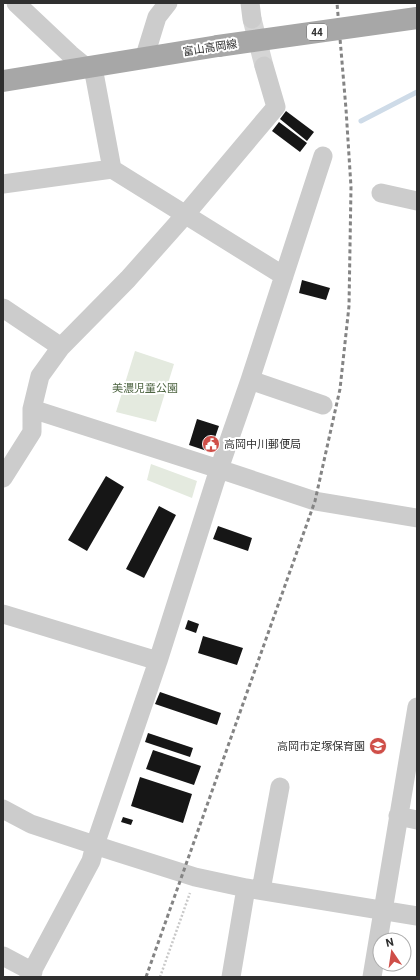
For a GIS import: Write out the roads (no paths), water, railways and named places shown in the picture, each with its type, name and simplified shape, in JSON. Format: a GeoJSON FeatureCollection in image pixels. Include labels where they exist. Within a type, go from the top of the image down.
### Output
{"type":"FeatureCollection","features":[{"type":"Feature","properties":{"kind":"main road","name":"富山高岡線"},"geometry":{"type":"LineString","coordinates":[[3,81],[218,46],[417,18]]}},
{"type":"Feature","properties":{"kind":"street"},"geometry":{"type":"LineString","coordinates":[[16,3],[70,54],[89,67],[112,169]]}},
{"type":"Feature","properties":{"kind":"street"},"geometry":{"type":"LineString","coordinates":[[144,59],[156,17],[168,3]]}},
{"type":"Feature","properties":{"kind":"street"},"geometry":{"type":"LineString","coordinates":[[3,478],[32,432],[32,409],[40,376],[61,347],[128,280],[276,107],[264,66]]}},
{"type":"Feature","properties":{"kind":"street"},"geometry":{"type":"LineString","coordinates":[[3,956],[31,974],[91,861],[95,845],[158,661],[219,469],[250,380],[323,156]]}},
{"type":"Feature","properties":{"kind":"street"},"geometry":{"type":"LineString","coordinates":[[3,184],[112,169],[284,276]]}},
{"type":"Feature","properties":{"kind":"street"},"geometry":{"type":"LineString","coordinates":[[380,193],[417,201]]}},
{"type":"Feature","properties":{"kind":"street"},"geometry":{"type":"LineString","coordinates":[[3,308],[61,347]]}},
{"type":"Feature","properties":{"kind":"street"},"geometry":{"type":"LineString","coordinates":[[250,380],[324,405]]}},
{"type":"Feature","properties":{"kind":"street"},"geometry":{"type":"LineString","coordinates":[[32,409],[315,501],[417,518]]}},
{"type":"Feature","properties":{"kind":"street"},"geometry":{"type":"LineString","coordinates":[[3,614],[158,661]]}},
{"type":"Feature","properties":{"kind":"street"},"geometry":{"type":"LineString","coordinates":[[372,977],[417,707]]}},
{"type":"Feature","properties":{"kind":"street"},"geometry":{"type":"LineString","coordinates":[[231,977],[280,786]]}},
{"type":"Feature","properties":{"kind":"street"},"geometry":{"type":"LineString","coordinates":[[3,810],[31,824],[195,877],[253,889],[417,916]]}},
{"type":"Feature","properties":{"kind":"street"},"geometry":{"type":"LineString","coordinates":[[398,816],[417,820]]}},
{"type":"Feature","properties":{"kind":"waterway"},"geometry":{"type":"LineString","coordinates":[[361,121],[417,92]]}},
{"type":"Feature","properties":{"kind":"tunnel"},"geometry":{"type":"LineString","coordinates":[[252,19],[264,66]]}},
{"type":"Feature","properties":{"kind":"railway"},"geometry":{"type":"LineString","coordinates":[[146,977],[315,501],[340,389],[349,306],[351,187],[337,3]]}},
{"type":"Feature","properties":{"kind":"place","name":"高岡中川郵便局"},"geometry":{"type":"Point","coordinates":[211,444]}},
{"type":"Feature","properties":{"kind":"place","name":"高岡市定塚保育園"},"geometry":{"type":"Point","coordinates":[378,746]}},
{"type":"Feature","properties":{"kind":"park label","name":"美濃児童公園"},"geometry":{"type":"Point","coordinates":[145,388]}}]}
